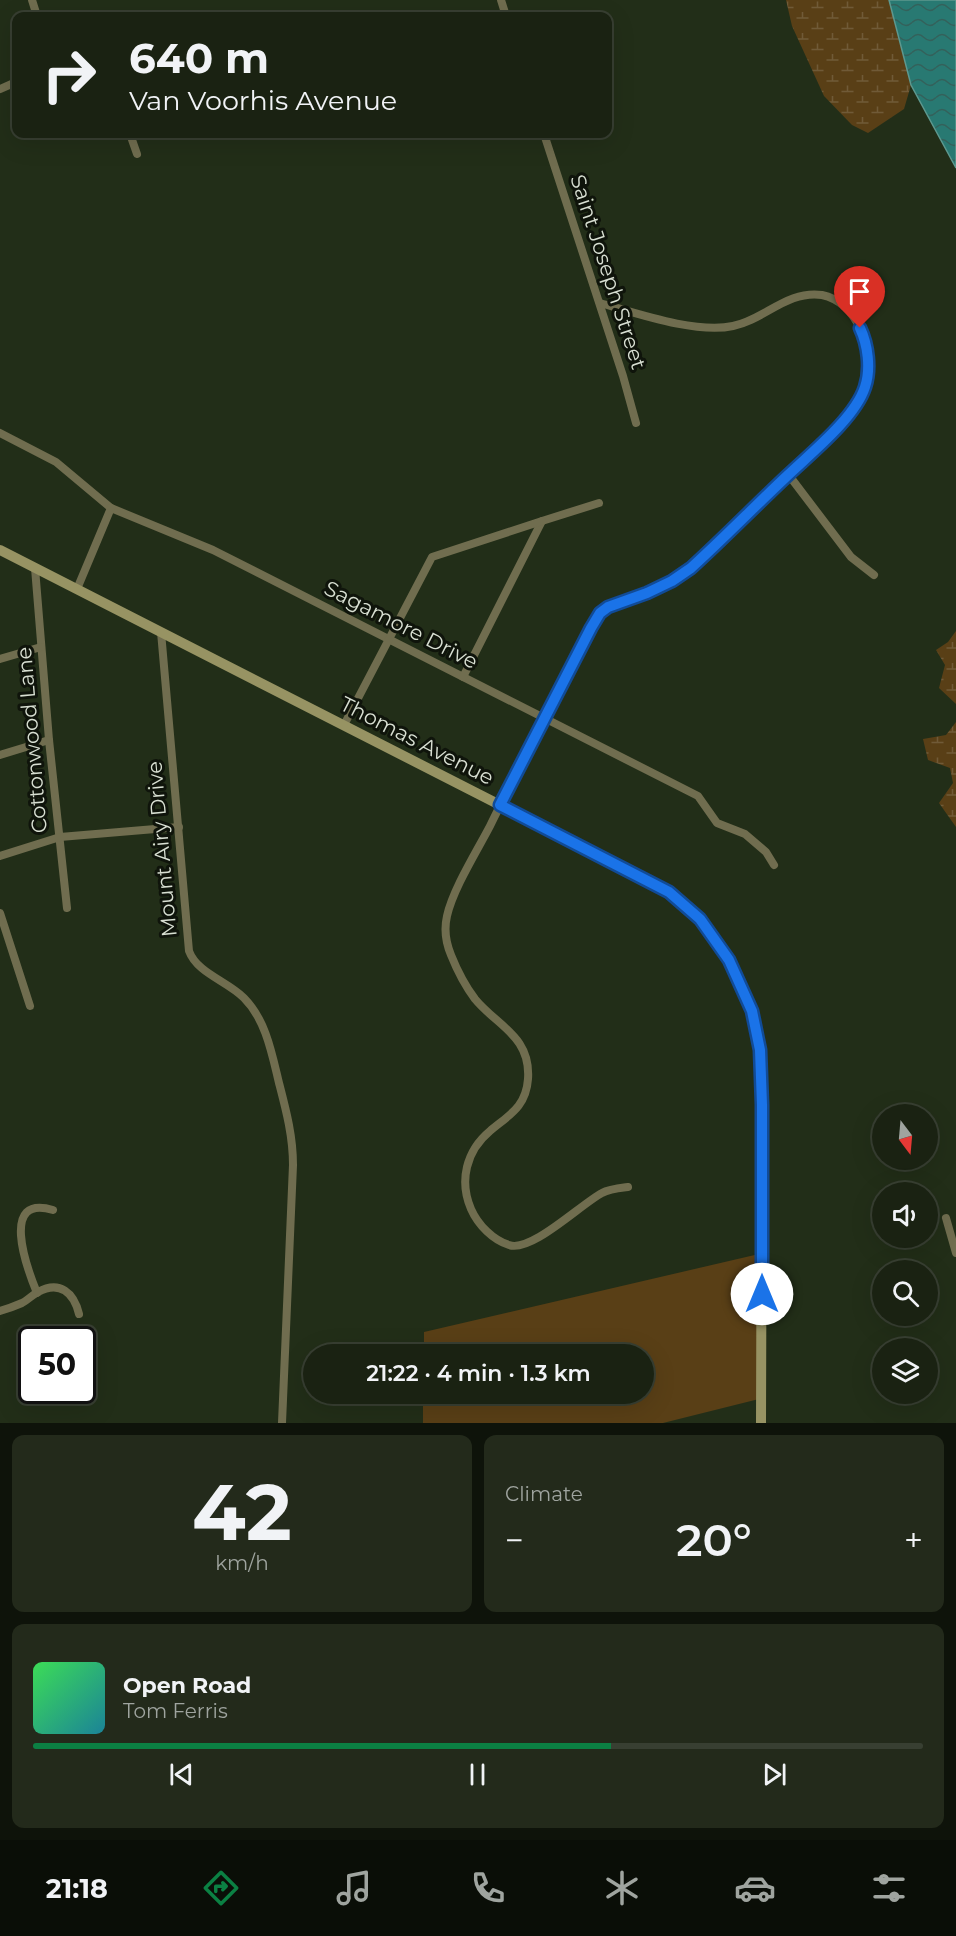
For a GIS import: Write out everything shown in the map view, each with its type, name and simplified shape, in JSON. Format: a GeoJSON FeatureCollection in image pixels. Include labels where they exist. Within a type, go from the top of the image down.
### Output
{"type":"FeatureCollection","features":[{"type":"Feature","properties":{"kind":"main road","name":"Thomas Avenue"},"geometry":{"type":"LineString","coordinates":[[0,550],[669,892],[700,919],[729,960],[752,1011],[762,1072],[761,1423]]}},
{"type":"Feature","properties":{"kind":"street"},"geometry":{"type":"LineString","coordinates":[[131,138],[137,154]]}},
{"type":"Feature","properties":{"kind":"street","name":"Saint Joseph Street"},"geometry":{"type":"LineString","coordinates":[[545,138],[600,303],[636,423]]}},
{"type":"Feature","properties":{"kind":"street"},"geometry":{"type":"LineString","coordinates":[[600,303],[681,324],[730,327],[743,324],[794,298],[821,295],[843,304],[851,313],[863,334],[868,360],[866,386],[855,407],[845,419],[691,568],[672,581],[608,607],[600,613],[451,902],[446,919],[446,936],[451,956],[473,996],[514,1036],[525,1055],[528,1067],[528,1080],[521,1103],[515,1112],[482,1139],[470,1158],[465,1188],[470,1206],[479,1223],[494,1237],[508,1245],[521,1246],[537,1239],[603,1191],[628,1187]]}},
{"type":"Feature","properties":{"kind":"street","name":"Sagamore Drive"},"geometry":{"type":"LineString","coordinates":[[0,433],[56,462],[111,508],[213,550],[698,796],[717,823],[745,834],[766,852],[774,865]]}},
{"type":"Feature","properties":{"kind":"street"},"geometry":{"type":"LineString","coordinates":[[788,474],[851,557],[874,575]]}},
{"type":"Feature","properties":{"kind":"street"},"geometry":{"type":"LineString","coordinates":[[344,725],[432,557],[599,503]]}},
{"type":"Feature","properties":{"kind":"street"},"geometry":{"type":"LineString","coordinates":[[77,589],[111,508]]}},
{"type":"Feature","properties":{"kind":"street"},"geometry":{"type":"LineString","coordinates":[[463,677],[542,521]]}},
{"type":"Feature","properties":{"kind":"street","name":"Cottonwood Lane"},"geometry":{"type":"LineString","coordinates":[[35,568],[49,740],[68,908]]}},
{"type":"Feature","properties":{"kind":"street","name":"Mount Airy Drive"},"geometry":{"type":"LineString","coordinates":[[161,632],[188,944],[191,956],[199,966],[235,990],[255,1011],[270,1046],[290,1125],[293,1165],[282,1423]]}},
{"type":"Feature","properties":{"kind":"street"},"geometry":{"type":"LineString","coordinates":[[0,659],[41,647]]}},
{"type":"Feature","properties":{"kind":"street"},"geometry":{"type":"LineString","coordinates":[[0,755],[49,740]]}},
{"type":"Feature","properties":{"kind":"street"},"geometry":{"type":"LineString","coordinates":[[0,856],[60,837],[179,827]]}},
{"type":"Feature","properties":{"kind":"street"},"geometry":{"type":"LineString","coordinates":[[0,914],[30,1006]]}},
{"type":"Feature","properties":{"kind":"street"},"geometry":{"type":"LineString","coordinates":[[38,1293],[24,1263],[17,1221],[30,1209],[53,1210]]}},
{"type":"Feature","properties":{"kind":"street"},"geometry":{"type":"LineString","coordinates":[[946,1218],[956,1252]]}},
{"type":"Feature","properties":{"kind":"street"},"geometry":{"type":"LineString","coordinates":[[0,1311],[53,1288],[64,1290],[73,1296],[79,1314]]}},
{"type":"Feature","properties":{"kind":"green space"},"geometry":{"type":"Polygon","coordinates":[[[786,0],[889,0],[911,85],[904,109],[868,133],[852,125],[824,96],[792,26],[786,0]]]}},
{"type":"Feature","properties":{"kind":"green space"},"geometry":{"type":"Polygon","coordinates":[[[956,631],[956,704],[939,688],[945,665],[936,650],[948,642],[956,631]]]}},
{"type":"Feature","properties":{"kind":"green space"},"geometry":{"type":"Polygon","coordinates":[[[956,722],[956,827],[939,803],[953,783],[950,768],[928,760],[923,739],[946,735],[956,722]]]}},
{"type":"Feature","properties":{"kind":"green space"},"geometry":{"type":"Polygon","coordinates":[[[759,1254],[759,1399],[663,1423],[423,1423],[423,1404],[654,1404],[654,1344],[424,1344],[424,1332],[759,1254]]]}},
{"type":"Feature","properties":{"kind":"water"},"geometry":{"type":"Polygon","coordinates":[[[889,0],[956,0],[956,168],[911,85],[889,0]]]}},
{"type":"Feature","properties":{"kind":"route"},"geometry":{"type":"LineString","coordinates":[[762,1294],[762,1072],[760,1050],[752,1011],[729,960],[700,919],[669,892],[500,805],[600,613],[616,603],[647,593],[672,581],[691,568],[821,443],[855,407],[866,386],[868,360],[860,328]]}}]}
